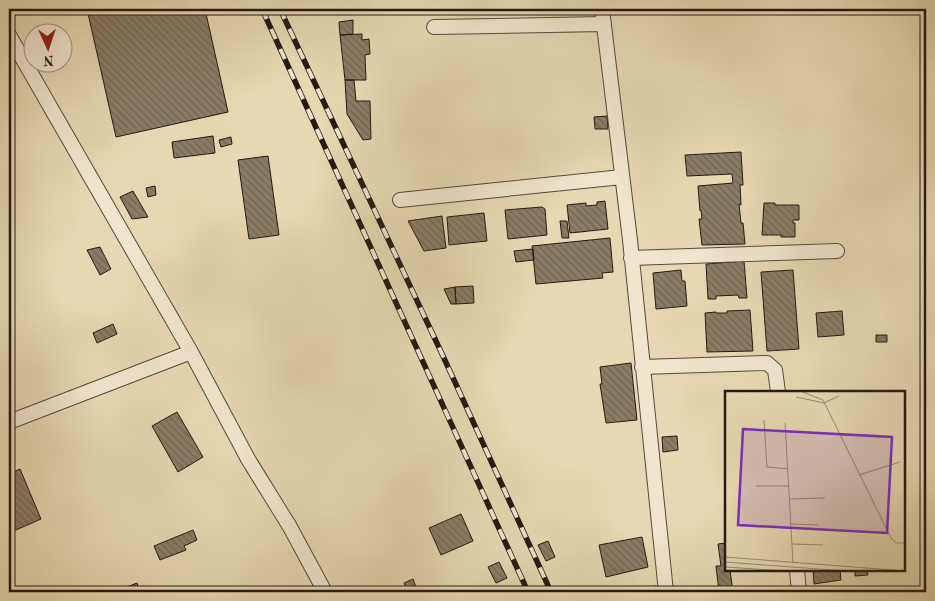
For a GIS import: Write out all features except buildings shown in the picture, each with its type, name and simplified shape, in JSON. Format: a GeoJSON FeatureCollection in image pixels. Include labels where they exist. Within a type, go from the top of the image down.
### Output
{"type":"FeatureCollection","features":[{"type":"Feature","properties":{"kind":"street"},"geometry":{"type":"LineString","coordinates":[[602,9],[622,176],[666,592]]}},
{"type":"Feature","properties":{"kind":"street"},"geometry":{"type":"LineString","coordinates":[[434,28],[604,24]]}},
{"type":"Feature","properties":{"kind":"street"},"geometry":{"type":"LineString","coordinates":[[9,35],[191,352],[248,459],[290,527],[325,592]]}},
{"type":"Feature","properties":{"kind":"street"},"geometry":{"type":"LineString","coordinates":[[400,200],[622,176]]}},
{"type":"Feature","properties":{"kind":"street"},"geometry":{"type":"LineString","coordinates":[[631,258],[836,250]]}},
{"type":"Feature","properties":{"kind":"street"},"geometry":{"type":"LineString","coordinates":[[9,422],[191,352]]}},
{"type":"Feature","properties":{"kind":"street"},"geometry":{"type":"LineString","coordinates":[[642,367],[767,363],[775,370],[778,391]]}},
{"type":"Feature","properties":{"kind":"street"},"geometry":{"type":"LineString","coordinates":[[797,571],[799,592]]}},
{"type":"Feature","properties":{"kind":"railway"},"geometry":{"type":"LineString","coordinates":[[262,9],[528,592]]}},
{"type":"Feature","properties":{"kind":"railway"},"geometry":{"type":"LineString","coordinates":[[280,9],[443,356],[551,592]]}}]}
